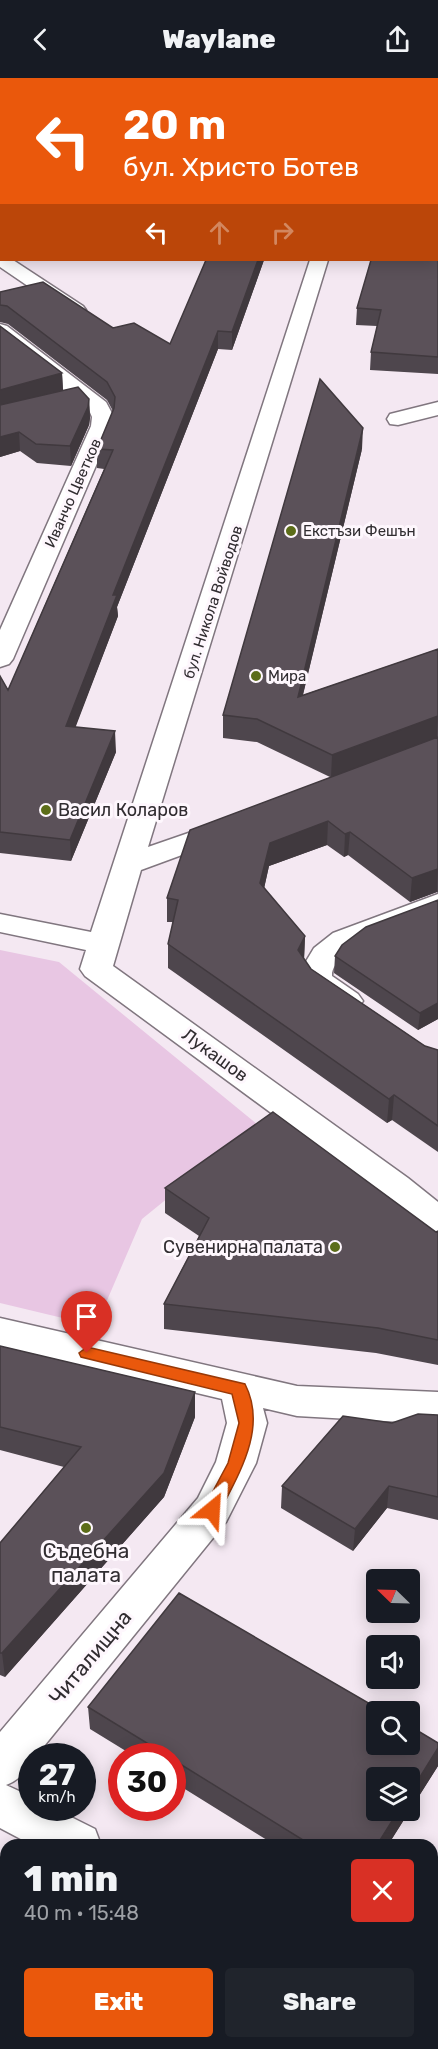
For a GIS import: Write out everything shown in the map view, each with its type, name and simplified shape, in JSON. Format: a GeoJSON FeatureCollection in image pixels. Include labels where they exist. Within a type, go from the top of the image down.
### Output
{"type":"FeatureCollection","features":[{"type":"Feature","properties":{"kind":"street"},"geometry":{"type":"LineString","coordinates":[[3,261],[89,320]]}},
{"type":"Feature","properties":{"kind":"street","name":"бул. Никола Войводов"},"geometry":{"type":"LineString","coordinates":[[103,944],[319,261]]}},
{"type":"Feature","properties":{"kind":"street","name":"Иванчо Цветков"},"geometry":{"type":"LineString","coordinates":[[0,330],[73,399],[98,407],[103,417],[102,426],[0,659]]}},
{"type":"Feature","properties":{"kind":"street"},"geometry":{"type":"LineString","coordinates":[[398,419],[438,408]]}},
{"type":"Feature","properties":{"kind":"street"},"geometry":{"type":"LineString","coordinates":[[129,864],[252,819]]}},
{"type":"Feature","properties":{"kind":"street"},"geometry":{"type":"LineString","coordinates":[[370,1016],[318,981],[315,974],[325,955],[344,940],[438,903]]}},
{"type":"Feature","properties":{"kind":"street"},"geometry":{"type":"LineString","coordinates":[[0,923],[103,944]]}},
{"type":"Feature","properties":{"kind":"street","name":"Лукашов"},"geometry":{"type":"LineString","coordinates":[[103,944],[96,969],[396,1186],[438,1222]]}},
{"type":"Feature","properties":{"kind":"street"},"geometry":{"type":"LineString","coordinates":[[0,1332],[297,1401],[438,1408]]}},
{"type":"Feature","properties":{"kind":"street","name":"Читалищна"},"geometry":{"type":"LineString","coordinates":[[0,1766],[212,1510],[236,1463],[247,1423],[239,1389]]}},
{"type":"Feature","properties":{"kind":"street"},"geometry":{"type":"LineString","coordinates":[[0,1804],[67,1839]]}},
{"type":"Feature","properties":{"kind":"shaded area"},"geometry":{"type":"Polygon","coordinates":[[[0,950],[59,962],[258,1125],[142,1219],[96,1326],[0,1303],[0,950]]]}},
{"type":"Feature","properties":{"kind":"building"},"geometry":{"type":"Polygon","coordinates":[[[206,261],[258,261],[232,332],[218,331],[113,595],[117,595],[66,726],[115,731],[70,840],[0,832],[0,676],[8,690],[113,450],[97,449],[114,408],[115,397],[107,382],[7,306],[0,305],[0,292],[43,282],[113,328],[134,323],[170,344],[206,261]]]}},
{"type":"Feature","properties":{"kind":"building"},"geometry":{"type":"Polygon","coordinates":[[[371,261],[438,261],[438,357],[371,352],[381,310],[357,308],[371,261]]]}},
{"type":"Feature","properties":{"kind":"building"},"geometry":{"type":"Polygon","coordinates":[[[0,326],[62,373],[0,390],[0,326]]]}},
{"type":"Feature","properties":{"kind":"building"},"geometry":{"type":"Polygon","coordinates":[[[320,379],[363,428],[298,697],[438,649],[438,716],[332,755],[257,719],[223,715],[320,379]]]}},
{"type":"Feature","properties":{"kind":"building"},"geometry":{"type":"Polygon","coordinates":[[[78,387],[89,399],[88,407],[70,446],[36,444],[19,432],[0,437],[0,405],[78,387]]]}},
{"type":"Feature","properties":{"kind":"building"},"geometry":{"type":"Polygon","coordinates":[[[438,737],[438,869],[412,878],[350,832],[345,834],[328,821],[270,843],[260,883],[305,936],[298,950],[311,969],[425,1046],[438,1050],[438,1126],[394,1095],[389,1099],[168,944],[178,900],[167,898],[190,830],[438,737]]]}},
{"type":"Feature","properties":{"kind":"building"},"geometry":{"type":"Polygon","coordinates":[[[438,900],[438,1003],[420,1013],[335,956],[342,945],[366,927],[438,900]]]}},
{"type":"Feature","properties":{"kind":"building"},"geometry":{"type":"Polygon","coordinates":[[[273,1112],[436,1232],[438,1231],[438,1340],[378,1328],[164,1304],[209,1218],[165,1188],[273,1112]]]}},
{"type":"Feature","properties":{"kind":"building","name":"Съдебна палата"},"geometry":{"type":"Polygon","coordinates":[[[0,1346],[195,1392],[164,1473],[2,1653],[0,1653],[0,1543],[81,1447],[0,1427],[0,1346]]]}},
{"type":"Feature","properties":{"kind":"building"},"geometry":{"type":"Polygon","coordinates":[[[418,1414],[438,1415],[438,1497],[389,1486],[355,1529],[282,1486],[343,1416],[392,1423],[418,1414]]]}},
{"type":"Feature","properties":{"kind":"building"},"geometry":{"type":"Polygon","coordinates":[[[179,1593],[366,1702],[366,1755],[420,1755],[420,1732],[438,1743],[438,1748],[420,1777],[420,1767],[366,1767],[366,1821],[392,1821],[381,1839],[301,1839],[186,1768],[186,1743],[147,1743],[88,1707],[179,1593]]]}},
{"type":"Feature","properties":{"kind":"place","name":"Екстъзи Фешън"},"geometry":{"type":"Point","coordinates":[291,531]}},
{"type":"Feature","properties":{"kind":"place","name":"Мира"},"geometry":{"type":"Point","coordinates":[256,676]}},
{"type":"Feature","properties":{"kind":"place","name":"Васил Коларов"},"geometry":{"type":"Point","coordinates":[46,810]}},
{"type":"Feature","properties":{"kind":"place","name":"Сувенирна палата"},"geometry":{"type":"Point","coordinates":[335,1247]}},
{"type":"Feature","properties":{"kind":"place","name":"Съдебна палата"},"geometry":{"type":"Point","coordinates":[86,1528]}},
{"type":"Feature","properties":{"kind":"route"},"geometry":{"type":"LineString","coordinates":[[87,1353],[239,1389],[247,1423],[236,1463],[212,1510]]}}]}
